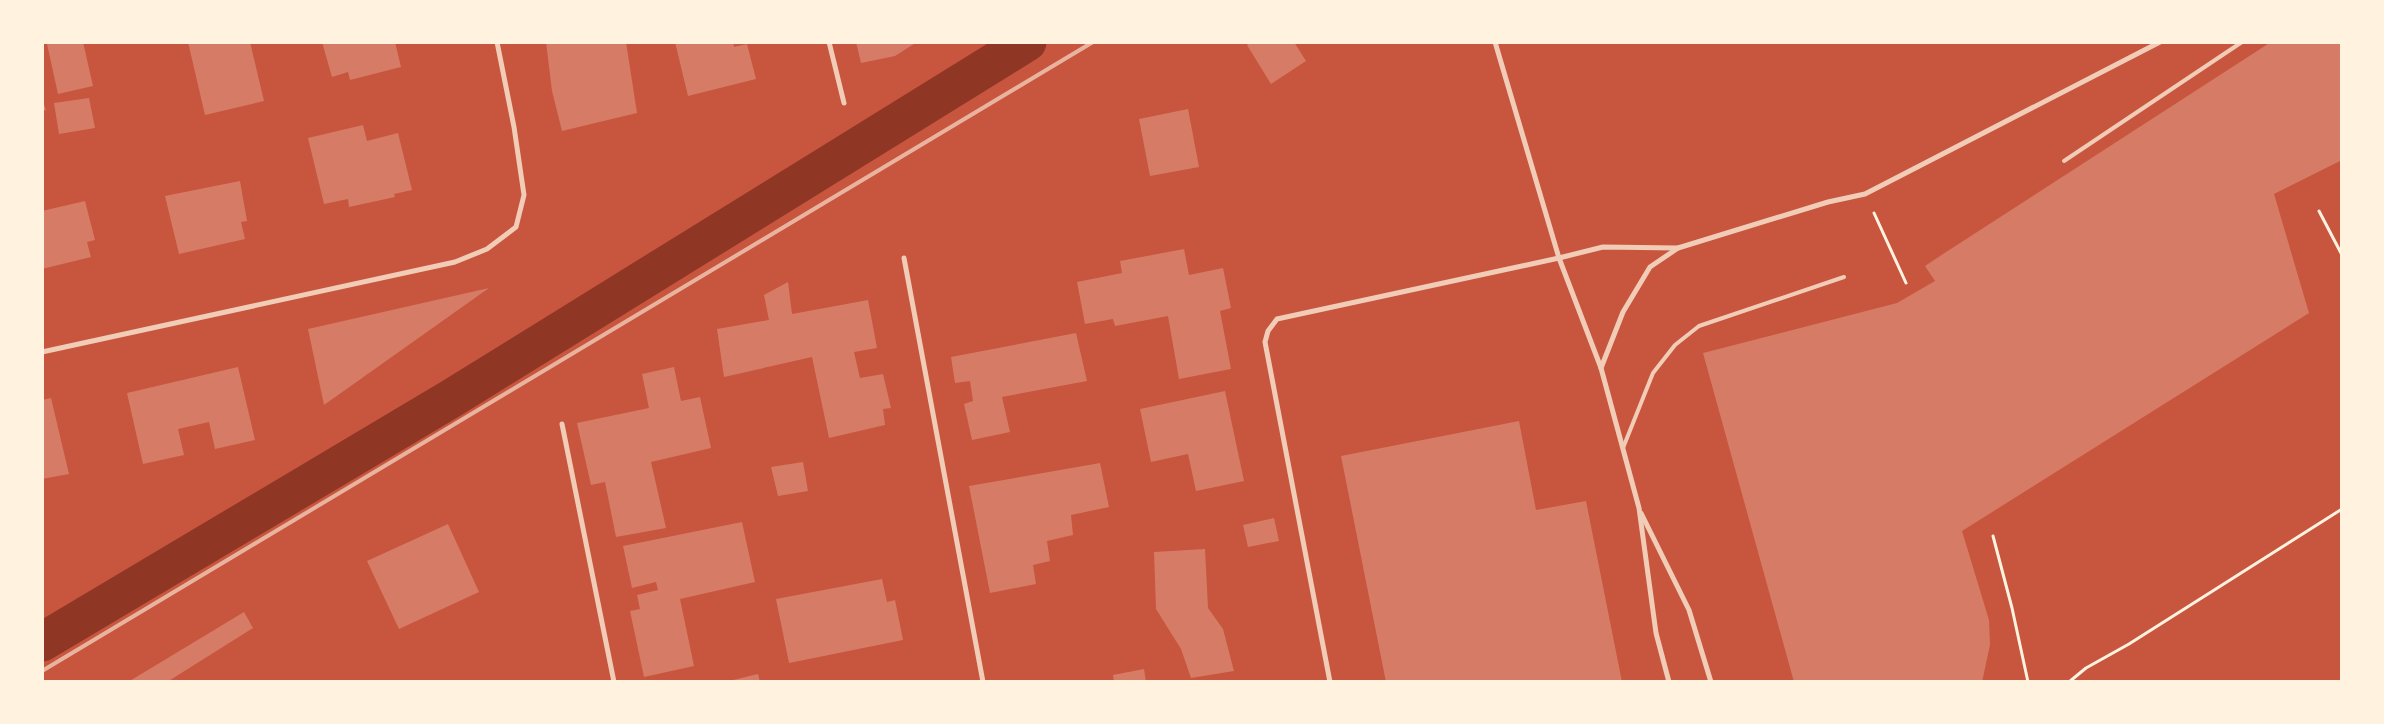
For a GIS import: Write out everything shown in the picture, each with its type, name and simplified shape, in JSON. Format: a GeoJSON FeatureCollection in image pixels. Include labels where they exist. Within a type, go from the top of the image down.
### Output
{"type":"FeatureCollection","features":[{"type":"Feature","properties":{"kind":"street"},"geometry":{"type":"LineString","coordinates":[[42,352],[456,262],[487,249],[516,227],[524,195],[514,127],[497,42]]}},
{"type":"Feature","properties":{"kind":"street"},"geometry":{"type":"LineString","coordinates":[[829,42],[844,103]]}},
{"type":"Feature","properties":{"kind":"street"},"geometry":{"type":"LineString","coordinates":[[1496,42],[1559,258],[1602,368],[1638,508],[1656,633],[1669,682]]}},
{"type":"Feature","properties":{"kind":"street"},"geometry":{"type":"LineString","coordinates":[[1602,368],[1623,312],[1650,267],[1678,248],[1828,202],[1865,194],[2160,42]]}},
{"type":"Feature","properties":{"kind":"street"},"geometry":{"type":"LineString","coordinates":[[1330,682],[1265,342],[1268,331],[1277,319],[1559,258],[1603,246],[1678,248]]}},
{"type":"Feature","properties":{"kind":"street"},"geometry":{"type":"LineString","coordinates":[[904,258],[983,682]]}},
{"type":"Feature","properties":{"kind":"street"},"geometry":{"type":"LineString","coordinates":[[562,424],[614,682]]}},
{"type":"Feature","properties":{"kind":"street"},"geometry":{"type":"LineString","coordinates":[[1638,508],[1689,610],[1711,682]]}},
{"type":"Feature","properties":{"kind":"lane"},"geometry":{"type":"LineString","coordinates":[[2064,161],[2242,42]]}},
{"type":"Feature","properties":{"kind":"lane"},"geometry":{"type":"LineString","coordinates":[[1623,450],[1653,373],[1675,344],[1699,326],[1844,277]]}},
{"type":"Feature","properties":{"kind":"path"},"geometry":{"type":"LineString","coordinates":[[1865,194],[1906,283]]}},
{"type":"Feature","properties":{"kind":"path"},"geometry":{"type":"LineString","coordinates":[[2319,211],[2342,255]]}},
{"type":"Feature","properties":{"kind":"path"},"geometry":{"type":"LineString","coordinates":[[2069,682],[2086,668],[2137,639],[2342,509]]}},
{"type":"Feature","properties":{"kind":"path"},"geometry":{"type":"LineString","coordinates":[[1993,536],[2012,608],[2028,682]]}},
{"type":"Feature","properties":{"kind":"building"},"geometry":{"type":"Polygon","coordinates":[[[53,42],[83,42],[93,86],[58,94],[47,44],[53,42]]]}},
{"type":"Feature","properties":{"kind":"building"},"geometry":{"type":"Polygon","coordinates":[[[188,42],[250,42],[264,101],[205,115],[188,42]]]}},
{"type":"Feature","properties":{"kind":"building"},"geometry":{"type":"Polygon","coordinates":[[[322,42],[395,42],[401,67],[350,80],[348,72],[332,77],[322,42]]]}},
{"type":"Feature","properties":{"kind":"building"},"geometry":{"type":"Polygon","coordinates":[[[546,42],[626,42],[637,113],[562,131],[552,91],[546,42]]]}},
{"type":"Feature","properties":{"kind":"building"},"geometry":{"type":"Polygon","coordinates":[[[675,42],[733,42],[734,47],[747,44],[756,79],[688,96],[675,42]]]}},
{"type":"Feature","properties":{"kind":"building"},"geometry":{"type":"Polygon","coordinates":[[[856,42],[917,42],[895,56],[861,63],[856,42]]]}},
{"type":"Feature","properties":{"kind":"building"},"geometry":{"type":"Polygon","coordinates":[[[1251,42],[1294,42],[1306,61],[1271,84],[1247,45],[1251,42]]]}},
{"type":"Feature","properties":{"kind":"building"},"geometry":{"type":"Polygon","coordinates":[[[2271,42],[2342,42],[2342,160],[2274,194],[2309,313],[1962,531],[1989,620],[1990,645],[1982,682],[1794,682],[1703,353],[1897,303],[1935,281],[1925,266],[2271,42]]]}},
{"type":"Feature","properties":{"kind":"building"},"geometry":{"type":"Polygon","coordinates":[[[42,98],[46,110],[42,111],[42,98]]]}},
{"type":"Feature","properties":{"kind":"building"},"geometry":{"type":"Polygon","coordinates":[[[89,98],[95,128],[59,134],[54,103],[89,98]]]}},
{"type":"Feature","properties":{"kind":"building"},"geometry":{"type":"Polygon","coordinates":[[[1188,109],[1199,167],[1150,176],[1139,119],[1188,109]]]}},
{"type":"Feature","properties":{"kind":"building"},"geometry":{"type":"Polygon","coordinates":[[[363,125],[367,141],[398,133],[412,190],[394,194],[395,197],[349,207],[348,199],[324,204],[308,138],[363,125]]]}},
{"type":"Feature","properties":{"kind":"building"},"geometry":{"type":"Polygon","coordinates":[[[240,181],[247,221],[241,222],[245,239],[179,254],[165,196],[240,181]]]}},
{"type":"Feature","properties":{"kind":"building"},"geometry":{"type":"Polygon","coordinates":[[[85,201],[95,240],[87,242],[91,257],[42,269],[42,211],[85,201]]]}},
{"type":"Feature","properties":{"kind":"building"},"geometry":{"type":"Polygon","coordinates":[[[1184,249],[1189,275],[1223,268],[1231,308],[1220,311],[1231,369],[1179,379],[1168,316],[1115,326],[1113,319],[1085,324],[1077,282],[1122,273],[1120,261],[1184,249]]]}},
{"type":"Feature","properties":{"kind":"building"},"geometry":{"type":"Polygon","coordinates":[[[788,282],[792,314],[868,300],[877,348],[854,352],[860,378],[883,374],[891,408],[883,409],[885,425],[829,438],[812,357],[724,377],[717,329],[769,320],[764,295],[788,282]]]}},
{"type":"Feature","properties":{"kind":"building"},"geometry":{"type":"Polygon","coordinates":[[[489,288],[324,405],[308,329],[489,288]]]}},
{"type":"Feature","properties":{"kind":"building"},"geometry":{"type":"Polygon","coordinates":[[[1076,333],[1087,381],[1002,397],[1010,432],[972,440],[964,404],[973,401],[970,381],[955,383],[951,357],[1076,333]]]}},
{"type":"Feature","properties":{"kind":"building"},"geometry":{"type":"Polygon","coordinates":[[[238,367],[255,440],[215,449],[209,422],[178,429],[184,455],[143,464],[127,393],[238,367]]]}},
{"type":"Feature","properties":{"kind":"building"},"geometry":{"type":"Polygon","coordinates":[[[674,367],[681,401],[700,397],[711,448],[651,462],[666,528],[616,537],[605,482],[591,485],[577,423],[649,408],[642,374],[674,367]]]}},
{"type":"Feature","properties":{"kind":"building"},"geometry":{"type":"Polygon","coordinates":[[[1225,391],[1244,481],[1196,491],[1188,454],[1151,462],[1140,409],[1225,391]]]}},
{"type":"Feature","properties":{"kind":"building"},"geometry":{"type":"Polygon","coordinates":[[[51,398],[69,474],[42,479],[42,400],[51,398]]]}},
{"type":"Feature","properties":{"kind":"building"},"geometry":{"type":"Polygon","coordinates":[[[1519,421],[1536,510],[1586,501],[1622,682],[1386,682],[1341,456],[1519,421]]]}},
{"type":"Feature","properties":{"kind":"building"},"geometry":{"type":"Polygon","coordinates":[[[803,462],[808,491],[778,496],[771,467],[803,462]]]}},
{"type":"Feature","properties":{"kind":"building"},"geometry":{"type":"Polygon","coordinates":[[[1100,463],[1109,507],[1071,515],[1073,535],[1047,541],[1050,561],[1033,565],[1036,584],[990,593],[969,486],[1100,463]]]}},
{"type":"Feature","properties":{"kind":"building"},"geometry":{"type":"Polygon","coordinates":[[[1274,518],[1279,541],[1248,547],[1243,525],[1274,518]]]}},
{"type":"Feature","properties":{"kind":"building"},"geometry":{"type":"Polygon","coordinates":[[[742,522],[755,582],[680,599],[694,666],[644,677],[630,611],[640,609],[637,595],[658,590],[656,582],[632,588],[623,546],[742,522]]]}},
{"type":"Feature","properties":{"kind":"building"},"geometry":{"type":"Polygon","coordinates":[[[448,524],[479,592],[399,629],[367,561],[448,524]]]}},
{"type":"Feature","properties":{"kind":"building"},"geometry":{"type":"Polygon","coordinates":[[[1205,549],[1208,608],[1223,629],[1234,671],[1191,678],[1181,649],[1156,609],[1154,552],[1205,549]]]}},
{"type":"Feature","properties":{"kind":"building"},"geometry":{"type":"Polygon","coordinates":[[[882,579],[887,602],[895,600],[903,640],[789,663],[776,599],[882,579]]]}},
{"type":"Feature","properties":{"kind":"building"},"geometry":{"type":"Polygon","coordinates":[[[244,612],[253,628],[167,682],[128,682],[244,612]]]}},
{"type":"Feature","properties":{"kind":"building"},"geometry":{"type":"Polygon","coordinates":[[[1144,669],[1146,682],[1114,682],[1113,675],[1144,669]]]}},
{"type":"Feature","properties":{"kind":"building"},"geometry":{"type":"Polygon","coordinates":[[[758,674],[760,682],[729,682],[729,681],[758,674]]]}},
{"type":"Feature","properties":{"kind":"waterway"},"geometry":{"type":"LineString","coordinates":[[42,642],[452,398],[1027,42]]}},
{"type":"Feature","properties":{"kind":"railway"},"geometry":{"type":"LineString","coordinates":[[42,671],[1093,42]]}}]}
